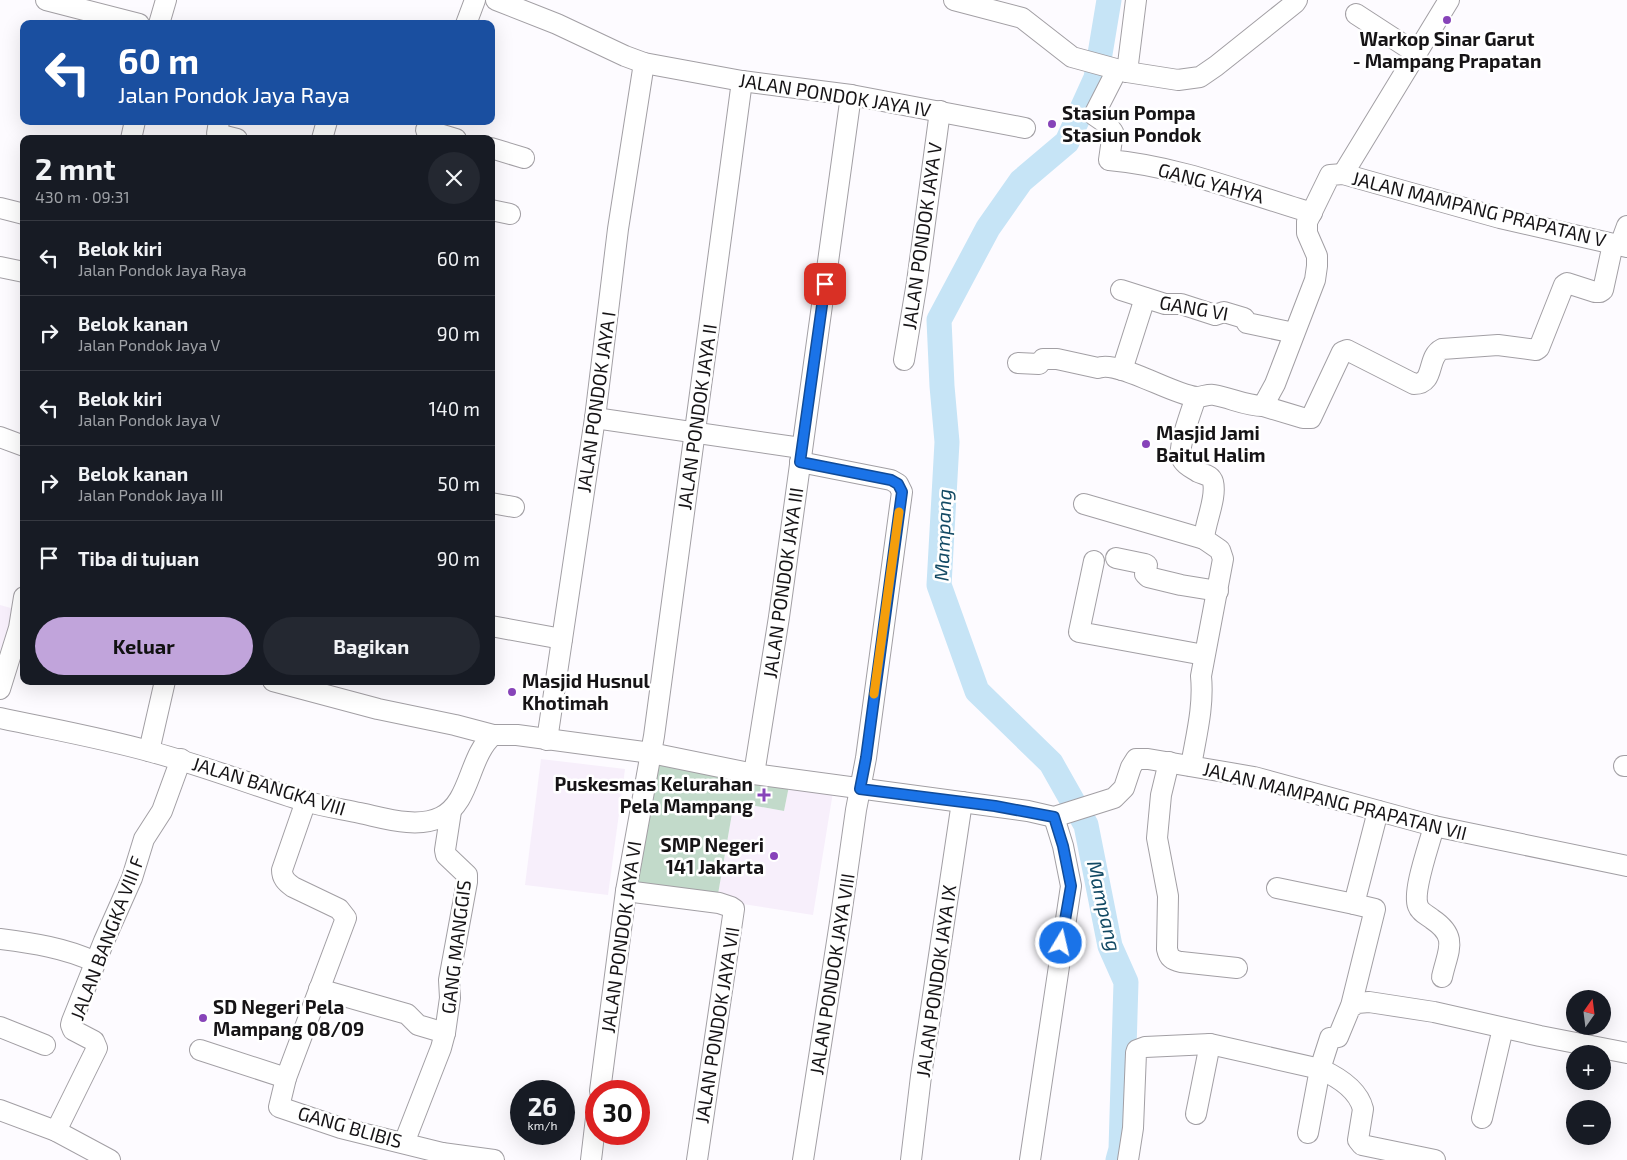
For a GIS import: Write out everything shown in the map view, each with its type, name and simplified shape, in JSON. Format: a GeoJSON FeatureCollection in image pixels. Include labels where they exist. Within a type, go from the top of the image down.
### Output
{"type":"FeatureCollection","features":[{"type":"Feature","properties":{"kind":"street"},"geometry":{"type":"LineString","coordinates":[[46,0],[123,20]]}},
{"type":"Feature","properties":{"kind":"street"},"geometry":{"type":"LineString","coordinates":[[160,20],[166,0]]}},
{"type":"Feature","properties":{"kind":"street"},"geometry":{"type":"LineString","coordinates":[[468,20],[475,0]]}},
{"type":"Feature","properties":{"kind":"street"},"geometry":{"type":"LineString","coordinates":[[954,0],[1024,9],[1072,57],[1113,69],[1178,80],[1200,77],[1223,61],[1297,0]]}},
{"type":"Feature","properties":{"kind":"street"},"geometry":{"type":"LineString","coordinates":[[1113,69],[1136,0]]}},
{"type":"Feature","properties":{"kind":"street"},"geometry":{"type":"LineString","coordinates":[[1343,174],[1449,0]]}},
{"type":"Feature","properties":{"kind":"street","name":"JALAN PONDOK JAYA IV"},"geometry":{"type":"LineString","coordinates":[[503,1],[644,63],[742,80],[851,95],[1025,128]]}},
{"type":"Feature","properties":{"kind":"street"},"geometry":{"type":"LineString","coordinates":[[1356,14],[1416,53]]}},
{"type":"Feature","properties":{"kind":"street","name":"JALAN PONDOK JAYA I"},"geometry":{"type":"LineString","coordinates":[[547,740],[595,418],[618,229],[644,63]]}},
{"type":"Feature","properties":{"kind":"street","name":"GANG YAHYA"},"geometry":{"type":"LineString","coordinates":[[1113,69],[1094,115],[1105,122],[1113,132],[1109,160],[1133,162],[1218,183],[1312,212]]}},
{"type":"Feature","properties":{"kind":"street","name":"JALAN PONDOK JAYA II"},"geometry":{"type":"LineString","coordinates":[[651,753],[742,80]]}},
{"type":"Feature","properties":{"kind":"street","name":"JALAN PONDOK JAYA III"},"geometry":{"type":"LineString","coordinates":[[754,774],[779,617],[851,95]]}},
{"type":"Feature","properties":{"kind":"street","name":"JALAN PONDOK JAYA V"},"geometry":{"type":"LineString","coordinates":[[904,360],[918,282],[940,111]]}},
{"type":"Feature","properties":{"kind":"street"},"geometry":{"type":"LineString","coordinates":[[218,125],[216,134],[220,135]]}},
{"type":"Feature","properties":{"kind":"street"},"geometry":{"type":"LineString","coordinates":[[426,130],[443,135]]}},
{"type":"Feature","properties":{"kind":"street"},"geometry":{"type":"LineString","coordinates":[[495,149],[524,158]]}},
{"type":"Feature","properties":{"kind":"street","name":"JALAN MAMPANG PRAPATAN V"},"geometry":{"type":"LineString","coordinates":[[1263,406],[1275,384],[1315,280],[1318,266],[1307,233],[1306,222],[1330,175],[1343,174],[1500,218],[1620,245]]}},
{"type":"Feature","properties":{"kind":"street"},"geometry":{"type":"LineString","coordinates":[[0,208],[20,213]]}},
{"type":"Feature","properties":{"kind":"street"},"geometry":{"type":"LineString","coordinates":[[1018,363],[1039,364],[1043,359],[1057,359],[1098,368],[1104,366],[1122,370],[1155,384],[1196,396],[1212,394],[1303,418],[1311,418],[1342,352],[1347,350],[1414,384],[1421,384],[1426,380],[1436,354],[1442,349],[1498,345],[1536,350],[1539,348],[1564,285],[1567,283],[1595,292],[1602,290],[1627,226]]}},
{"type":"Feature","properties":{"kind":"street"},"geometry":{"type":"LineString","coordinates":[[0,267],[20,271]]}},
{"type":"Feature","properties":{"kind":"street","name":"GANG VI"},"geometry":{"type":"LineString","coordinates":[[1121,290],[1165,304],[1188,305],[1216,315],[1224,312],[1244,318],[1247,323],[1294,333]]}},
{"type":"Feature","properties":{"kind":"street"},"geometry":{"type":"LineString","coordinates":[[1122,370],[1146,298]]}},
{"type":"Feature","properties":{"kind":"street"},"geometry":{"type":"LineString","coordinates":[[1196,396],[1181,449],[1182,458],[1186,465],[1211,477],[1213,481],[1214,490],[1204,540]]}},
{"type":"Feature","properties":{"kind":"street"},"geometry":{"type":"LineString","coordinates":[[595,418],[695,434],[801,455],[891,480],[898,484],[902,492],[866,758],[860,789]]}},
{"type":"Feature","properties":{"kind":"street"},"geometry":{"type":"LineString","coordinates":[[0,437],[20,444]]}},
{"type":"Feature","properties":{"kind":"street"},"geometry":{"type":"LineString","coordinates":[[495,504],[514,507]]}},
{"type":"Feature","properties":{"kind":"street"},"geometry":{"type":"LineString","coordinates":[[1084,504],[1204,540],[1220,550],[1223,558],[1204,656],[1201,676],[1200,713],[1190,766]]}},
{"type":"Feature","properties":{"kind":"street"},"geometry":{"type":"LineString","coordinates":[[1116,558],[1146,564],[1145,574],[1148,577],[1218,591]]}},
{"type":"Feature","properties":{"kind":"street"},"geometry":{"type":"LineString","coordinates":[[1094,561],[1079,632],[1204,656]]}},
{"type":"Feature","properties":{"kind":"street"},"geometry":{"type":"LineString","coordinates":[[0,689],[20,622]]}},
{"type":"Feature","properties":{"kind":"street"},"geometry":{"type":"LineString","coordinates":[[495,627],[562,639]]}},
{"type":"Feature","properties":{"kind":"street"},"geometry":{"type":"LineString","coordinates":[[149,751],[164,685]]}},
{"type":"Feature","properties":{"kind":"street"},"geometry":{"type":"LineString","coordinates":[[288,685],[378,708],[455,724],[493,735],[510,735],[651,753],[754,774],[1061,815],[1063,846],[1071,886],[1030,1160]]}},
{"type":"Feature","properties":{"kind":"street","name":"JALAN BANGKA VIII"},"geometry":{"type":"LineString","coordinates":[[0,718],[149,751],[306,801],[380,818],[418,822],[432,821],[451,811]]}},
{"type":"Feature","properties":{"kind":"street"},"geometry":{"type":"LineString","coordinates":[[451,811],[458,802],[478,753],[493,735]]}},
{"type":"Feature","properties":{"kind":"street","name":"JALAN PONDOK JAYA VI"},"geometry":{"type":"LineString","coordinates":[[601,1080],[626,891],[651,753]]}},
{"type":"Feature","properties":{"kind":"street","name":"JALAN MAMPANG PRAPATAN VII"},"geometry":{"type":"LineString","coordinates":[[1061,815],[1114,798],[1124,788],[1131,767],[1136,759],[1148,759],[1254,777],[1434,826],[1627,866]]}},
{"type":"Feature","properties":{"kind":"street","name":"JALAN BANGKA VIII F"},"geometry":{"type":"LineString","coordinates":[[56,1131],[97,1048],[94,1042],[73,1030],[71,1025],[95,962],[132,878],[144,840],[162,812],[181,760]]}},
{"type":"Feature","properties":{"kind":"street"},"geometry":{"type":"LineString","coordinates":[[1169,762],[1162,795],[1157,838],[1168,896],[1167,949],[1169,956],[1174,961],[1237,968]]}},
{"type":"Feature","properties":{"kind":"street","name":"JALAN PONDOK JAYA VIII"},"geometry":{"type":"LineString","coordinates":[[803,1160],[860,789]]}},
{"type":"Feature","properties":{"kind":"street"},"geometry":{"type":"LineString","coordinates":[[200,1050],[286,1078],[346,918],[339,909],[293,887],[286,882],[282,874],[306,801]]}},
{"type":"Feature","properties":{"kind":"street","name":"JALAN PONDOK JAYA IX"},"geometry":{"type":"LineString","coordinates":[[911,1160],[921,1076],[962,802]]}},
{"type":"Feature","properties":{"kind":"street","name":"GANG MANGGIS"},"geometry":{"type":"LineString","coordinates":[[404,1143],[442,1048],[450,998],[448,980],[467,882],[467,874],[450,859],[445,850],[451,811]]}},
{"type":"Feature","properties":{"kind":"street"},"geometry":{"type":"LineString","coordinates":[[1354,904],[1378,811]]}},
{"type":"Feature","properties":{"kind":"street"},"geometry":{"type":"LineString","coordinates":[[1434,826],[1416,898],[1421,911],[1442,926],[1448,935],[1450,944],[1442,977]]}},
{"type":"Feature","properties":{"kind":"street"},"geometry":{"type":"LineString","coordinates":[[1277,888],[1375,909],[1351,1006],[1338,1037],[1330,1038],[1320,1069],[1308,1133]]}},
{"type":"Feature","properties":{"kind":"street","name":"JALAN PONDOK JAYA VII"},"geometry":{"type":"LineString","coordinates":[[626,891],[719,903],[734,909],[697,1160]]}},
{"type":"Feature","properties":{"kind":"street"},"geometry":{"type":"LineString","coordinates":[[0,939],[51,947],[95,962]]}},
{"type":"Feature","properties":{"kind":"street","name":"GANG MANGGIS"},"geometry":{"type":"LineString","coordinates":[[319,989],[407,1014],[418,1025],[445,1033]]}},
{"type":"Feature","properties":{"kind":"street"},"geometry":{"type":"LineString","coordinates":[[1351,1006],[1357,1003],[1369,1002],[1434,1012],[1627,1053]]}},
{"type":"Feature","properties":{"kind":"street"},"geometry":{"type":"LineString","coordinates":[[0,1028],[45,1045]]}},
{"type":"Feature","properties":{"kind":"street"},"geometry":{"type":"LineString","coordinates":[[1482,1118],[1503,1028]]}},
{"type":"Feature","properties":{"kind":"street"},"geometry":{"type":"LineString","coordinates":[[1196,1114],[1210,1044]]}},
{"type":"Feature","properties":{"kind":"street"},"geometry":{"type":"LineString","coordinates":[[1128,1160],[1133,1128],[1137,1050],[1145,1047],[1210,1044],[1320,1069],[1334,1075],[1346,1084],[1359,1099],[1363,1109],[1358,1140],[1362,1145],[1435,1160]]}},
{"type":"Feature","properties":{"kind":"street","name":"GANG BLIBIS"},"geometry":{"type":"LineString","coordinates":[[286,1078],[279,1107],[341,1128],[404,1143],[444,1156],[494,1160]]}},
{"type":"Feature","properties":{"kind":"street"},"geometry":{"type":"LineString","coordinates":[[0,1110],[56,1131],[110,1160]]}},
{"type":"Feature","properties":{"kind":"street"},"geometry":{"type":"LineString","coordinates":[[591,1160],[593,1145]]}},
{"type":"Feature","properties":{"kind":"shaded area"},"geometry":{"type":"Polygon","coordinates":[[[0,605],[18,610],[7,652],[0,650],[0,605]]]}},
{"type":"Feature","properties":{"kind":"shaded area"},"geometry":{"type":"Polygon","coordinates":[[[541,759],[625,769],[608,895],[525,885],[541,759]]]}},
{"type":"Feature","properties":{"kind":"shaded area","name":"SMP Negeri 141 Jakarta"},"geometry":{"type":"Polygon","coordinates":[[[789,786],[833,792],[813,915],[717,900],[734,802],[784,811],[789,786]]]}},
{"type":"Feature","properties":{"kind":"green space"},"geometry":{"type":"Polygon","coordinates":[[[657,759],[789,786],[784,811],[734,802],[717,900],[634,889],[657,759]]]}},
{"type":"Feature","properties":{"kind":"waterway","name":"Mampang"},"geometry":{"type":"LineString","coordinates":[[1109,0],[1096,78],[1067,142],[1021,181],[988,228],[939,320],[947,442],[939,585],[977,691],[1051,763],[1086,825],[1110,946],[1126,982],[1121,1149],[1118,1160]]}},
{"type":"Feature","properties":{"kind":"slow traffic"},"geometry":{"type":"LineString","coordinates":[[874,694],[899,512]]}},
{"type":"Feature","properties":{"kind":"place","name":"Warkop Sinar Garut - Mampang Prapatan"},"geometry":{"type":"Point","coordinates":[1447,20]}},
{"type":"Feature","properties":{"kind":"place","name":"Stasiun Pompa Stasiun Pondok"},"geometry":{"type":"Point","coordinates":[1052,124]}},
{"type":"Feature","properties":{"kind":"place","name":"Masjid Jami Baitul Halim"},"geometry":{"type":"Point","coordinates":[1146,444]}},
{"type":"Feature","properties":{"kind":"place","name":"Masjid Husnul Khotimah"},"geometry":{"type":"Point","coordinates":[512,692]}},
{"type":"Feature","properties":{"kind":"place","name":"Puskesmas Kelurahan Pela Mampang"},"geometry":{"type":"Point","coordinates":[764,795]}},
{"type":"Feature","properties":{"kind":"place","name":"SMP Negeri 141 Jakarta"},"geometry":{"type":"Point","coordinates":[774,856]}},
{"type":"Feature","properties":{"kind":"place","name":"SD Negeri Pela Mampang 08/09"},"geometry":{"type":"Point","coordinates":[203,1018]}},
{"type":"Feature","properties":{"kind":"route"},"geometry":{"type":"LineString","coordinates":[[825,284],[800,462],[891,480],[898,484],[902,492],[866,758],[860,789],[995,806],[1054,817],[1063,846],[1071,886],[1061,943]]}}]}
